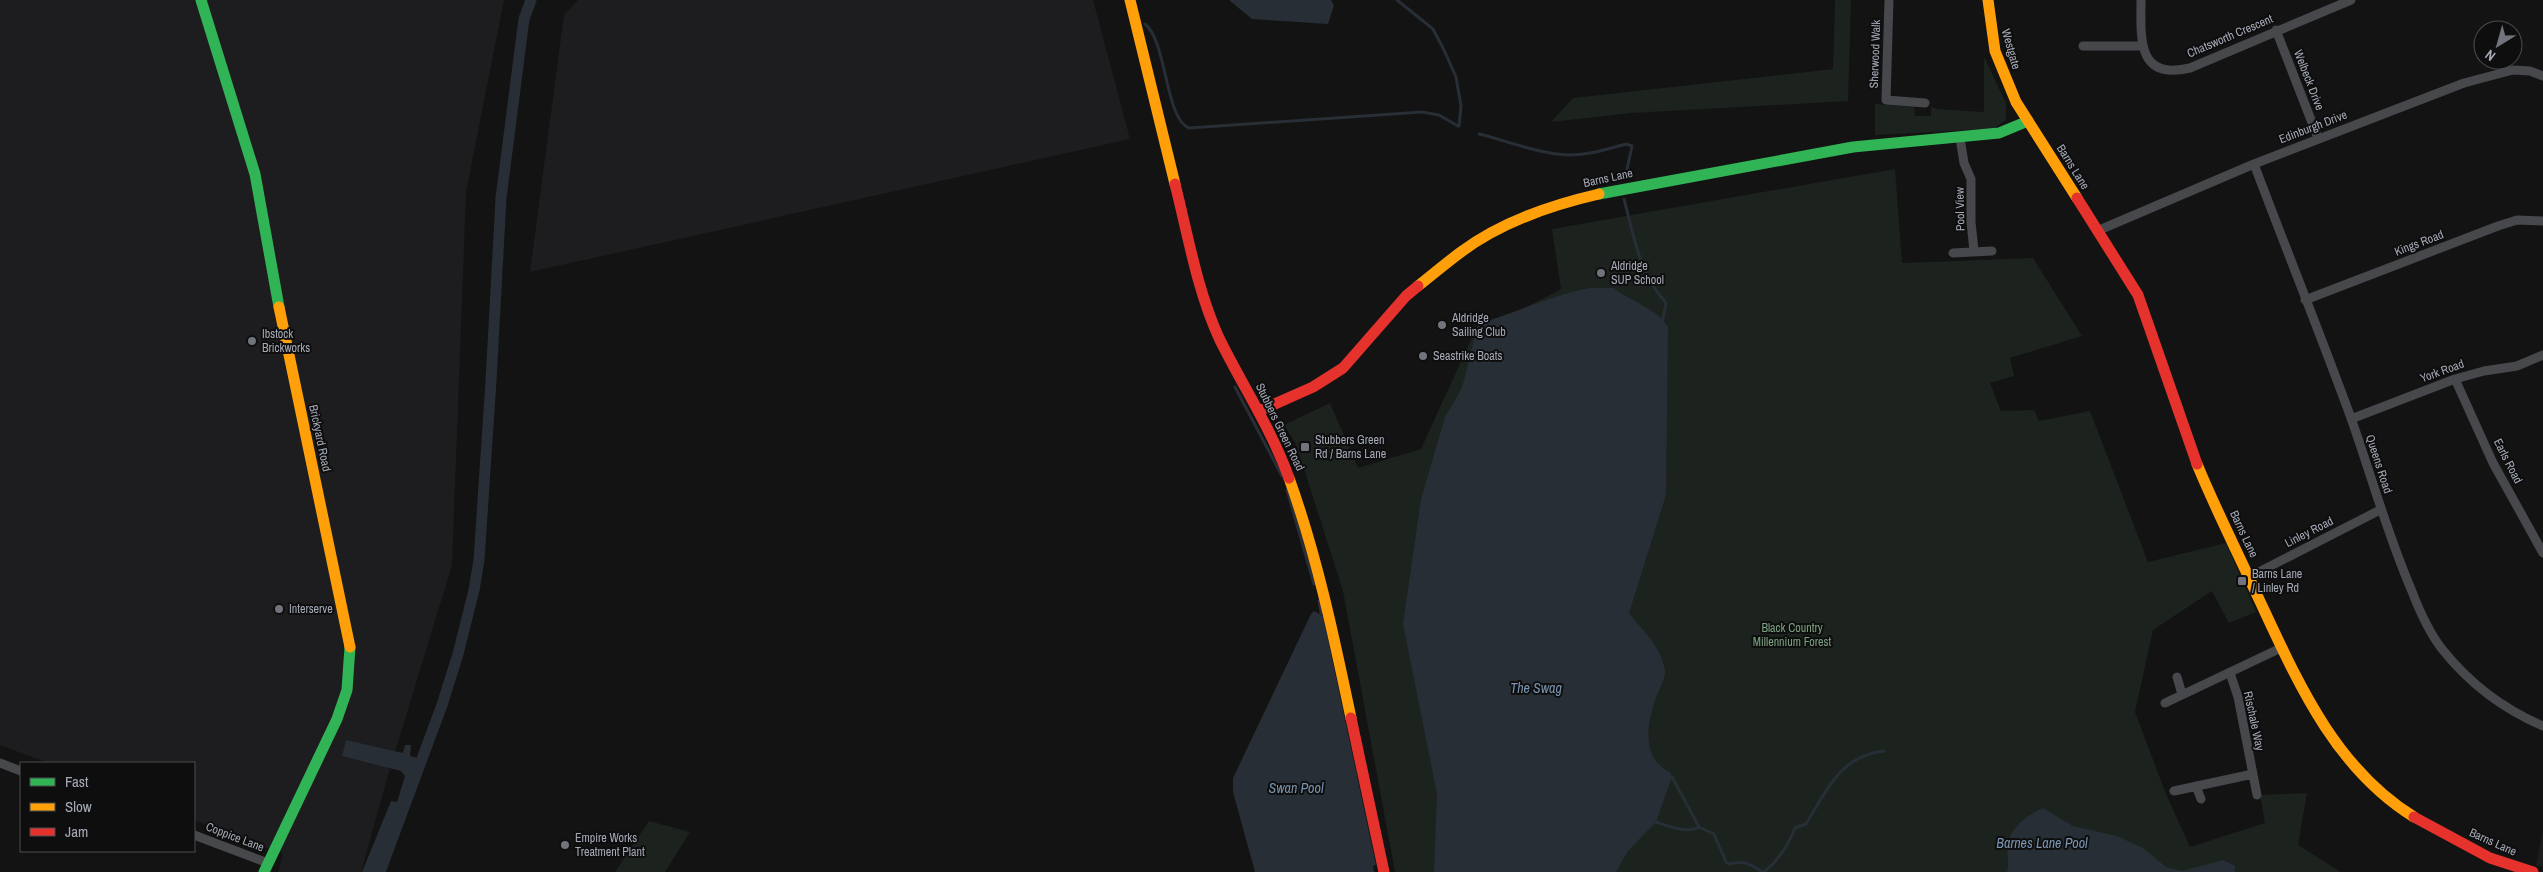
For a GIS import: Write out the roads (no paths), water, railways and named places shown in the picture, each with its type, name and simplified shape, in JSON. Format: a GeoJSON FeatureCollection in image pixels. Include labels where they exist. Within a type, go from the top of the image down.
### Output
{"type":"FeatureCollection","features":[{"type":"Feature","properties":{"kind":"street","name":"Brickyard Road"},"geometry":{"type":"LineString","coordinates":[[201,0],[255,174],[286,347],[351,652],[347,690],[337,719],[266,867]]}},
{"type":"Feature","properties":{"kind":"street","name":"Stubbers Green Road"},"geometry":{"type":"LineString","coordinates":[[1130,0],[1203,295],[1218,337],[1279,450],[1308,530],[1324,590],[1384,872]]}},
{"type":"Feature","properties":{"kind":"street","name":"Sherwood Walk"},"geometry":{"type":"LineString","coordinates":[[1889,0],[1886,100],[1925,103]]}},
{"type":"Feature","properties":{"kind":"street","name":"Westgate"},"geometry":{"type":"LineString","coordinates":[[1988,0],[1995,51],[2016,102]]}},
{"type":"Feature","properties":{"kind":"street"},"geometry":{"type":"LineString","coordinates":[[2083,46],[2141,46],[2142,0]]}},
{"type":"Feature","properties":{"kind":"street","name":"Chatsworth Crescent"},"geometry":{"type":"LineString","coordinates":[[2141,46],[2149,59],[2158,67],[2174,72],[2190,68],[2276,30],[2351,0]]}},
{"type":"Feature","properties":{"kind":"street","name":"Welbeck Drive"},"geometry":{"type":"LineString","coordinates":[[2276,30],[2318,138]]}},
{"type":"Feature","properties":{"kind":"street","name":"Edinburgh Drive"},"geometry":{"type":"LineString","coordinates":[[2097,231],[2318,138],[2494,73],[2521,70],[2543,76]]}},
{"type":"Feature","properties":{"kind":"street","name":"Barns Lane"},"geometry":{"type":"LineString","coordinates":[[2016,102],[2132,284],[2144,308],[2197,465],[2283,648],[2322,722],[2349,761],[2380,793],[2422,822],[2481,854],[2496,861],[2533,872]]}},
{"type":"Feature","properties":{"kind":"street","name":"Barns Lane"},"geometry":{"type":"LineString","coordinates":[[1259,411],[1327,380],[1343,368],[1392,310],[1424,280],[1484,236],[1530,214],[1557,204],[1615,190],[1877,144],[1999,133],[2028,121]]}},
{"type":"Feature","properties":{"kind":"street","name":"Pool View"},"geometry":{"type":"LineString","coordinates":[[1960,138],[1961,151],[1971,179],[1971,222],[1974,251]]}},
{"type":"Feature","properties":{"kind":"street","name":"Queens Road"},"geometry":{"type":"LineString","coordinates":[[2254,164],[2351,419],[2380,510],[2424,620],[2441,648],[2468,677],[2496,701],[2543,726]]}},
{"type":"Feature","properties":{"kind":"street","name":"Kings Road"},"geometry":{"type":"LineString","coordinates":[[2306,300],[2498,226],[2517,220],[2543,221]]}},
{"type":"Feature","properties":{"kind":"street"},"geometry":{"type":"LineString","coordinates":[[1953,253],[1992,251]]}},
{"type":"Feature","properties":{"kind":"street","name":"York Road"},"geometry":{"type":"LineString","coordinates":[[2351,419],[2455,379],[2484,371],[2517,366],[2543,355]]}},
{"type":"Feature","properties":{"kind":"street","name":"Earls Road"},"geometry":{"type":"LineString","coordinates":[[2455,379],[2493,463],[2543,553]]}},
{"type":"Feature","properties":{"kind":"street","name":"Linley Road"},"geometry":{"type":"LineString","coordinates":[[2249,577],[2380,510]]}},
{"type":"Feature","properties":{"kind":"street"},"geometry":{"type":"LineString","coordinates":[[2165,703],[2283,648]]}},
{"type":"Feature","properties":{"kind":"street","name":"Rischale Way"},"geometry":{"type":"LineString","coordinates":[[2230,674],[2238,697],[2257,795]]}},
{"type":"Feature","properties":{"kind":"street"},"geometry":{"type":"LineString","coordinates":[[2176,677],[2182,694]]}},
{"type":"Feature","properties":{"kind":"street"},"geometry":{"type":"LineString","coordinates":[[0,763],[20,771]]}},
{"type":"Feature","properties":{"kind":"street"},"geometry":{"type":"LineString","coordinates":[[2174,791],[2252,774]]}},
{"type":"Feature","properties":{"kind":"street"},"geometry":{"type":"LineString","coordinates":[[2196,786],[2201,799]]}},
{"type":"Feature","properties":{"kind":"street","name":"Coppice Lane"},"geometry":{"type":"LineString","coordinates":[[195,835],[266,867]]}},
{"type":"Feature","properties":{"kind":"water"},"geometry":{"type":"Polygon","coordinates":[[[1229,0],[1331,0],[1334,5],[1328,24],[1252,19],[1229,0]]]}},
{"type":"Feature","properties":{"kind":"water","name":"The Swag"},"geometry":{"type":"Polygon","coordinates":[[[1590,288],[1614,288],[1658,315],[1668,327],[1666,495],[1629,613],[1656,646],[1663,661],[1665,676],[1653,705],[1648,738],[1654,758],[1660,766],[1670,772],[1672,777],[1656,822],[1628,851],[1616,872],[1434,872],[1437,794],[1403,624],[1421,499],[1445,417],[1462,388],[1478,324],[1562,295],[1590,288]]]}},
{"type":"Feature","properties":{"kind":"water","name":"Swan Pool"},"geometry":{"type":"Polygon","coordinates":[[[1314,611],[1323,616],[1376,865],[1373,866],[1374,872],[1255,872],[1233,792],[1233,778],[1314,611]]]}},
{"type":"Feature","properties":{"kind":"water"},"geometry":{"type":"Polygon","coordinates":[[[346,740],[403,753],[405,745],[411,745],[410,756],[422,759],[380,872],[362,872],[391,801],[397,802],[405,776],[401,771],[342,756],[346,740]]]}},
{"type":"Feature","properties":{"kind":"water","name":"Barnes Lane Pool"},"geometry":{"type":"Polygon","coordinates":[[[2043,808],[2073,826],[2117,836],[2143,848],[2166,867],[2182,871],[2223,860],[2235,866],[2235,872],[2007,872],[2008,848],[2012,832],[2026,818],[2043,808]]]}},
{"type":"Feature","properties":{"kind":"waterway"},"geometry":{"type":"LineString","coordinates":[[380,872],[442,705],[458,654],[474,590],[479,560],[501,198],[524,19],[531,0]]}},
{"type":"Feature","properties":{"kind":"waterway"},"geometry":{"type":"LineString","coordinates":[[1397,0],[1433,29],[1444,50],[1456,77],[1461,106],[1459,126]]}},
{"type":"Feature","properties":{"kind":"waterway"},"geometry":{"type":"LineString","coordinates":[[1145,24],[1158,46],[1175,110],[1181,122],[1189,128],[1422,112],[1439,115],[1458,126]]}},
{"type":"Feature","properties":{"kind":"waterway"},"geometry":{"type":"LineString","coordinates":[[1479,134],[1535,150],[1569,155],[1591,153],[1626,144],[1632,146],[1626,174]]}},
{"type":"Feature","properties":{"kind":"waterway"},"geometry":{"type":"LineString","coordinates":[[1624,199],[1643,267],[1666,303],[1663,319]]}},
{"type":"Feature","properties":{"kind":"waterway"},"geometry":{"type":"LineString","coordinates":[[1235,387],[1282,476]]}},
{"type":"Feature","properties":{"kind":"waterway"},"geometry":{"type":"LineString","coordinates":[[1287,490],[1314,584]]}},
{"type":"Feature","properties":{"kind":"waterway"},"geometry":{"type":"LineString","coordinates":[[1319,601],[1321,613]]}},
{"type":"Feature","properties":{"kind":"waterway"},"geometry":{"type":"LineString","coordinates":[[1764,872],[1782,852],[1795,828],[1806,824],[1836,777],[1856,760],[1869,754],[1884,751]]}},
{"type":"Feature","properties":{"kind":"waterway"},"geometry":{"type":"LineString","coordinates":[[1672,777],[1699,827]]}},
{"type":"Feature","properties":{"kind":"waterway"},"geometry":{"type":"LineString","coordinates":[[1656,822],[1683,830],[1699,827],[1714,834],[1726,862],[1729,864],[1739,862],[1747,864],[1763,872]]}},
{"type":"Feature","properties":{"kind":"place","name":"Aldridge SUP School"},"geometry":{"type":"Point","coordinates":[1601,273]}},
{"type":"Feature","properties":{"kind":"place","name":"Aldridge Sailing Club"},"geometry":{"type":"Point","coordinates":[1442,325]}},
{"type":"Feature","properties":{"kind":"place","name":"Ibstock Brickworks"},"geometry":{"type":"Point","coordinates":[252,341]}},
{"type":"Feature","properties":{"kind":"place","name":"Seastrike Boats"},"geometry":{"type":"Point","coordinates":[1423,356]}},
{"type":"Feature","properties":{"kind":"place","name":"Stubbers Green Rd / Barns Lane"},"geometry":{"type":"Point","coordinates":[1305,447]}},
{"type":"Feature","properties":{"kind":"place","name":"Barns Lane / Linley Rd"},"geometry":{"type":"Point","coordinates":[2242,581]}},
{"type":"Feature","properties":{"kind":"place","name":"Interserve"},"geometry":{"type":"Point","coordinates":[279,609]}},
{"type":"Feature","properties":{"kind":"place","name":"Empire Works Treatment Plant"},"geometry":{"type":"Point","coordinates":[565,845]}},
{"type":"Feature","properties":{"kind":"park label","name":"Black Country Millennium Forest"},"geometry":{"type":"Point","coordinates":[1792,635]}}]}
